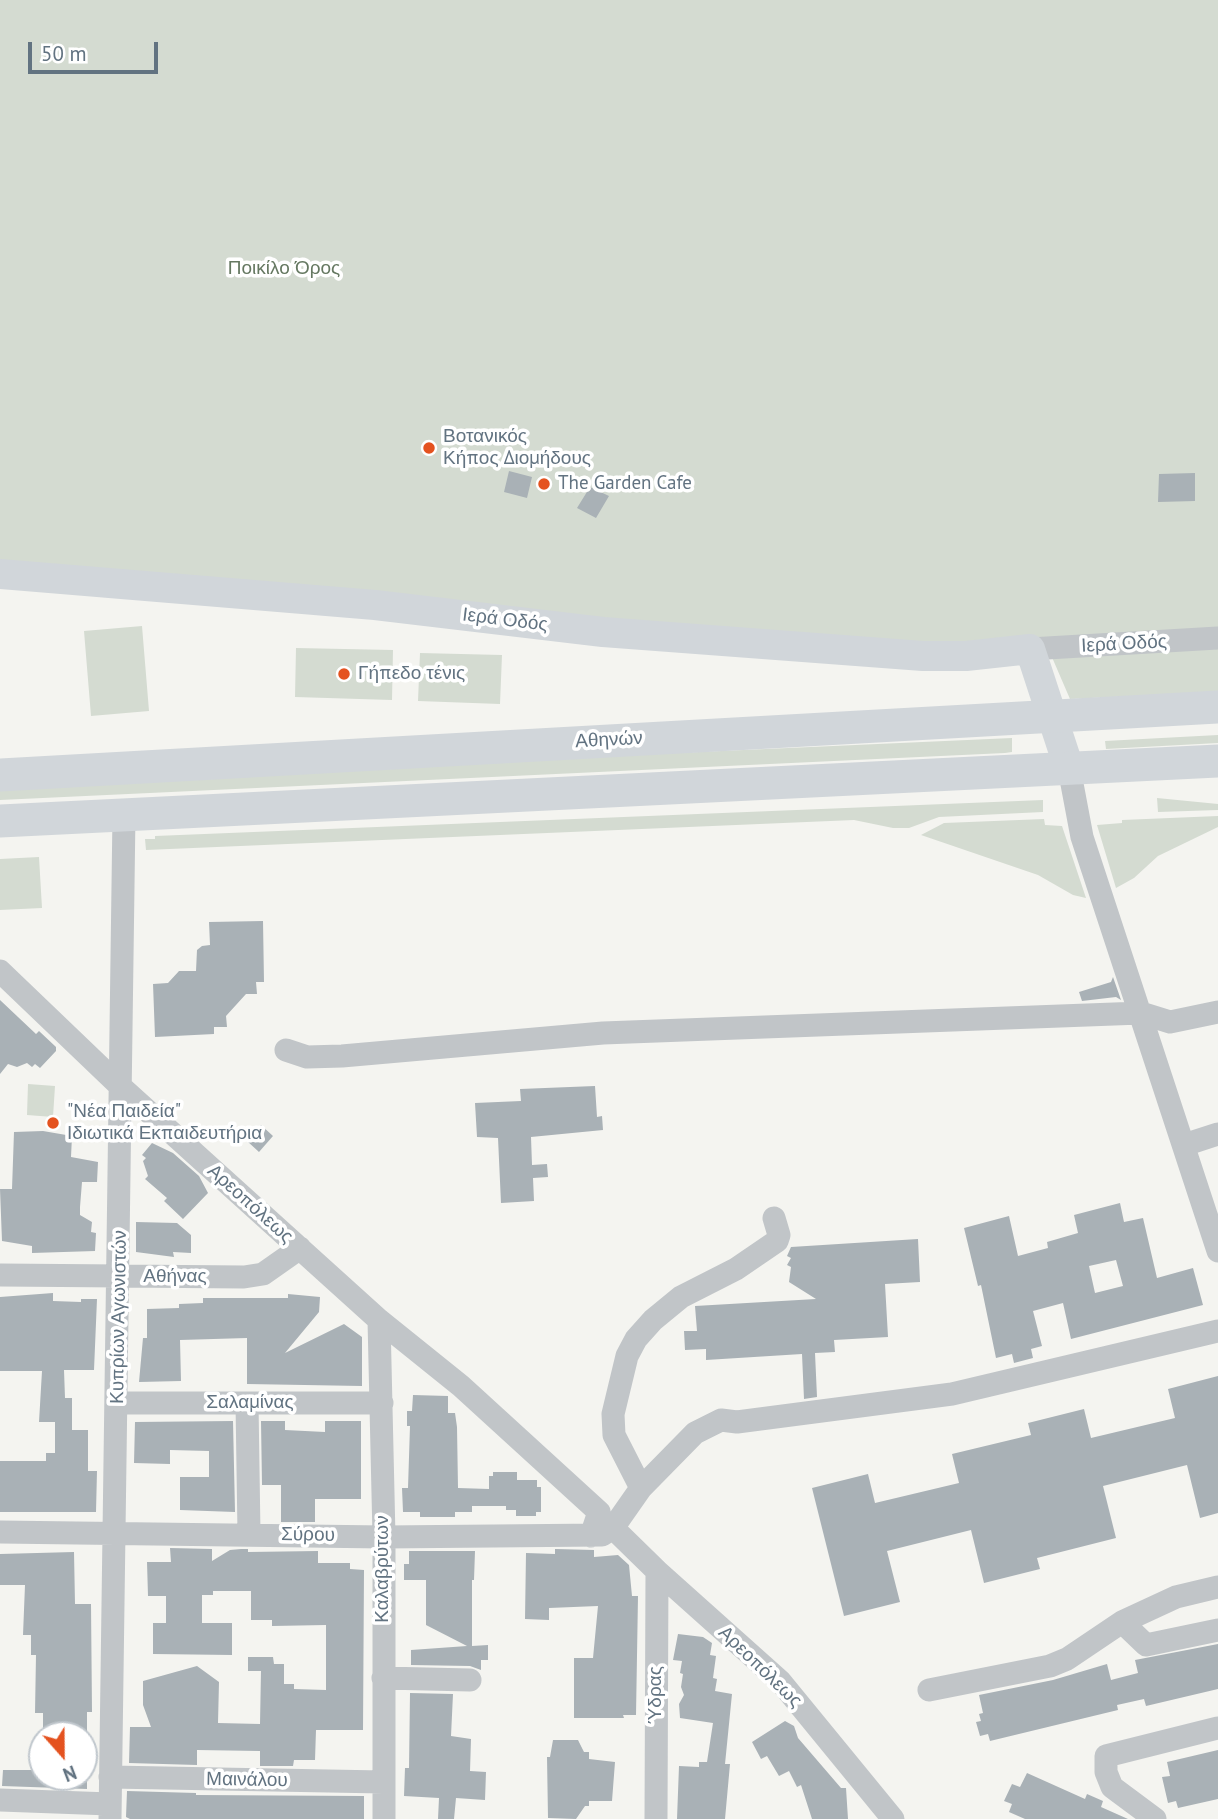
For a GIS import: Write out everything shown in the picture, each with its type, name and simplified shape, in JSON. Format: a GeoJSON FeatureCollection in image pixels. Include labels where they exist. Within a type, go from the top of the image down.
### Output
{"type":"FeatureCollection","features":[{"type":"Feature","properties":{"kind":"highway","name":"Αθηνών"},"geometry":{"type":"LineString","coordinates":[[0,775],[1218,707]]}},
{"type":"Feature","properties":{"kind":"highway"},"geometry":{"type":"LineString","coordinates":[[0,821],[1218,761]]}},
{"type":"Feature","properties":{"kind":"main road","name":"Ιερά Οδός"},"geometry":{"type":"LineString","coordinates":[[0,574],[374,605],[659,636],[923,656],[966,656],[1020,650]]}},
{"type":"Feature","properties":{"kind":"main road"},"geometry":{"type":"LineString","coordinates":[[1020,650],[1041,716],[1069,768]]}},
{"type":"Feature","properties":{"kind":"street","name":"Ιερά Οδός"},"geometry":{"type":"LineString","coordinates":[[1020,650],[1218,638]]}},
{"type":"Feature","properties":{"kind":"street"},"geometry":{"type":"LineString","coordinates":[[1069,768],[1082,837],[1218,1251]]}},
{"type":"Feature","properties":{"kind":"street","name":"Κυπρίων Αγωνιστών"},"geometry":{"type":"LineString","coordinates":[[110,1811],[120,1277],[124,814]]}},
{"type":"Feature","properties":{"kind":"street","name":"Αρεοπόλεως"},"geometry":{"type":"LineString","coordinates":[[0,971],[120,1086],[379,1320],[461,1386],[599,1512],[590,1536]]}},
{"type":"Feature","properties":{"kind":"street"},"geometry":{"type":"LineString","coordinates":[[286,1050],[307,1057],[342,1056],[603,1033],[1141,1013],[1170,1022],[1218,1012]]}},
{"type":"Feature","properties":{"kind":"street"},"geometry":{"type":"LineString","coordinates":[[1184,1145],[1218,1134]]}},
{"type":"Feature","properties":{"kind":"street"},"geometry":{"type":"LineString","coordinates":[[641,1488],[614,1435],[613,1414],[627,1356],[636,1339],[681,1297],[736,1269],[777,1241],[779,1236],[774,1218]]}},
{"type":"Feature","properties":{"kind":"street","name":"Αθήνας"},"geometry":{"type":"LineString","coordinates":[[0,1275],[120,1277],[263,1274],[300,1248]]}},
{"type":"Feature","properties":{"kind":"street","name":"Καλαβρύτων"},"geometry":{"type":"LineString","coordinates":[[379,1320],[384,1536],[384,1819]]}},
{"type":"Feature","properties":{"kind":"street"},"geometry":{"type":"LineString","coordinates":[[613,1528],[641,1488],[695,1433],[721,1420],[737,1422],[952,1394],[1218,1331]]}},
{"type":"Feature","properties":{"kind":"street"},"geometry":{"type":"LineString","coordinates":[[247,1403],[249,1534]]}},
{"type":"Feature","properties":{"kind":"street","name":"Σαλαμίνας"},"geometry":{"type":"LineString","coordinates":[[118,1404],[382,1403]]}},
{"type":"Feature","properties":{"kind":"street","name":"Αρεοπόλεως"},"geometry":{"type":"LineString","coordinates":[[613,1528],[657,1572],[787,1688],[893,1819]]}},
{"type":"Feature","properties":{"kind":"street","name":"Σύρου"},"geometry":{"type":"LineString","coordinates":[[0,1532],[590,1536],[613,1528]]}},
{"type":"Feature","properties":{"kind":"street","name":"Ύδρας"},"geometry":{"type":"LineString","coordinates":[[656,1819],[657,1572]]}},
{"type":"Feature","properties":{"kind":"street"},"geometry":{"type":"LineString","coordinates":[[929,1690],[1050,1666],[1067,1659],[1122,1622],[1176,1597],[1218,1587]]}},
{"type":"Feature","properties":{"kind":"street"},"geometry":{"type":"LineString","coordinates":[[1122,1622],[1146,1645],[1218,1630]]}},
{"type":"Feature","properties":{"kind":"street"},"geometry":{"type":"LineString","coordinates":[[383,1678],[470,1680]]}},
{"type":"Feature","properties":{"kind":"street"},"geometry":{"type":"LineString","coordinates":[[1156,1819],[1112,1787],[1106,1772],[1106,1756],[1218,1728]]}},
{"type":"Feature","properties":{"kind":"street","name":"Μαινάλου"},"geometry":{"type":"LineString","coordinates":[[110,1777],[383,1782]]}},
{"type":"Feature","properties":{"kind":"street"},"geometry":{"type":"LineString","coordinates":[[0,1800],[110,1811]]}},
{"type":"Feature","properties":{"kind":"green space","name":"Ποικίλο Όρος"},"geometry":{"type":"Polygon","coordinates":[[[0,0],[1218,0],[1218,692],[1070,699],[1048,648],[1010,651],[0,574],[0,0]]]}},
{"type":"Feature","properties":{"kind":"green space"},"geometry":{"type":"Polygon","coordinates":[[[142,626],[149,711],[91,716],[84,631],[142,626]]]}},
{"type":"Feature","properties":{"kind":"green space","name":"Γήπεδο τένις"},"geometry":{"type":"Polygon","coordinates":[[[296,648],[393,650],[392,700],[295,697],[296,648]]]}},
{"type":"Feature","properties":{"kind":"green space","name":"Γήπεδο τένις"},"geometry":{"type":"Polygon","coordinates":[[[420,653],[502,655],[500,704],[418,701],[420,653]]]}},
{"type":"Feature","properties":{"kind":"green space"},"geometry":{"type":"Polygon","coordinates":[[[1218,735],[1218,743],[1106,749],[1105,741],[1218,735]]]}},
{"type":"Feature","properties":{"kind":"green space"},"geometry":{"type":"Polygon","coordinates":[[[1012,738],[1012,752],[1005,753],[0,800],[0,790],[161,776],[1012,738]]]}},
{"type":"Feature","properties":{"kind":"green space"},"geometry":{"type":"Polygon","coordinates":[[[1157,798],[1218,804],[1218,810],[1158,812],[1157,798]]]}},
{"type":"Feature","properties":{"kind":"green space"},"geometry":{"type":"Polygon","coordinates":[[[1043,800],[1043,812],[939,817],[909,828],[893,828],[854,820],[146,850],[145,839],[155,839],[155,836],[1043,800]]]}},
{"type":"Feature","properties":{"kind":"green space"},"geometry":{"type":"Polygon","coordinates":[[[1218,816],[1218,827],[1158,856],[1134,878],[1116,888],[1097,825],[1122,823],[1122,820],[1218,816]]]}},
{"type":"Feature","properties":{"kind":"green space"},"geometry":{"type":"Polygon","coordinates":[[[1044,819],[1045,825],[1062,826],[1086,898],[1073,895],[1038,875],[921,835],[944,823],[1044,819]]]}},
{"type":"Feature","properties":{"kind":"green space"},"geometry":{"type":"Polygon","coordinates":[[[39,857],[42,908],[0,910],[0,859],[39,857]]]}},
{"type":"Feature","properties":{"kind":"green space"},"geometry":{"type":"Polygon","coordinates":[[[28,1084],[55,1086],[53,1117],[27,1115],[28,1084]]]}},
{"type":"Feature","properties":{"kind":"building"},"geometry":{"type":"Polygon","coordinates":[[[509,471],[532,477],[527,498],[504,492],[509,471]]]}},
{"type":"Feature","properties":{"kind":"building"},"geometry":{"type":"Polygon","coordinates":[[[1195,473],[1195,501],[1158,502],[1159,474],[1195,473]]]}},
{"type":"Feature","properties":{"kind":"building"},"geometry":{"type":"Polygon","coordinates":[[[590,487],[609,496],[596,518],[577,508],[590,487]]]}},
{"type":"Feature","properties":{"kind":"building"},"geometry":{"type":"Polygon","coordinates":[[[263,921],[264,982],[256,982],[257,994],[246,994],[226,1016],[227,1027],[214,1027],[214,1034],[155,1037],[153,984],[168,983],[179,971],[196,971],[197,950],[210,945],[209,922],[263,921]]]}},
{"type":"Feature","properties":{"kind":"building"},"geometry":{"type":"Polygon","coordinates":[[[1113,977],[1121,1000],[1116,997],[1082,1001],[1079,992],[1111,982],[1113,977]]]}},
{"type":"Feature","properties":{"kind":"building"},"geometry":{"type":"Polygon","coordinates":[[[0,1000],[36,1034],[39,1031],[56,1047],[56,1051],[40,1068],[27,1063],[17,1067],[8,1064],[0,1074],[0,1000]]]}},
{"type":"Feature","properties":{"kind":"building"},"geometry":{"type":"Polygon","coordinates":[[[595,1086],[597,1117],[602,1116],[603,1130],[531,1137],[532,1165],[547,1164],[548,1177],[533,1178],[534,1201],[501,1203],[498,1138],[477,1137],[475,1103],[521,1101],[520,1089],[595,1086]]]}},
{"type":"Feature","properties":{"kind":"building"},"geometry":{"type":"Polygon","coordinates":[[[261,1125],[273,1136],[259,1152],[247,1141],[261,1125]]]}},
{"type":"Feature","properties":{"kind":"building"},"geometry":{"type":"Polygon","coordinates":[[[43,1131],[72,1136],[71,1157],[98,1162],[97,1182],[82,1182],[80,1207],[80,1215],[92,1222],[91,1232],[96,1233],[95,1251],[32,1253],[32,1246],[2,1241],[0,1189],[12,1189],[14,1132],[43,1131]]]}},
{"type":"Feature","properties":{"kind":"building"},"geometry":{"type":"Polygon","coordinates":[[[152,1143],[173,1153],[199,1176],[208,1193],[183,1219],[164,1201],[167,1198],[145,1179],[148,1176],[143,1161],[146,1158],[142,1155],[152,1143]]]}},
{"type":"Feature","properties":{"kind":"building"},"geometry":{"type":"Polygon","coordinates":[[[1120,1203],[1124,1222],[1143,1218],[1157,1278],[1193,1268],[1203,1305],[1071,1339],[1063,1303],[1033,1311],[1042,1346],[1031,1349],[1033,1358],[1014,1363],[1012,1354],[996,1358],[981,1285],[978,1286],[964,1228],[1009,1216],[1018,1256],[1048,1248],[1047,1242],[1078,1233],[1074,1215],[1120,1203]],[[1116,1260],[1089,1266],[1095,1293],[1123,1286],[1116,1260]]]}},
{"type":"Feature","properties":{"kind":"building"},"geometry":{"type":"Polygon","coordinates":[[[136,1222],[177,1223],[191,1235],[191,1253],[173,1252],[174,1257],[136,1252],[136,1222]]]}},
{"type":"Feature","properties":{"kind":"building"},"geometry":{"type":"Polygon","coordinates":[[[918,1239],[920,1282],[885,1284],[888,1337],[834,1340],[835,1352],[815,1353],[817,1397],[804,1399],[802,1354],[706,1360],[706,1349],[685,1350],[684,1331],[697,1331],[695,1306],[816,1299],[789,1282],[791,1267],[787,1265],[791,1258],[787,1256],[791,1247],[918,1239]]]}},
{"type":"Feature","properties":{"kind":"building"},"geometry":{"type":"Polygon","coordinates":[[[53,1293],[53,1301],[81,1302],[81,1299],[97,1299],[94,1370],[64,1370],[65,1398],[72,1398],[72,1430],[88,1430],[88,1471],[97,1471],[96,1512],[0,1512],[0,1461],[46,1461],[46,1453],[55,1453],[55,1422],[39,1422],[42,1371],[0,1371],[0,1297],[53,1293]]]}},
{"type":"Feature","properties":{"kind":"building"},"geometry":{"type":"Polygon","coordinates":[[[288,1294],[320,1297],[319,1312],[285,1353],[344,1324],[362,1337],[362,1386],[247,1384],[247,1338],[180,1340],[181,1381],[139,1382],[143,1338],[147,1338],[147,1309],[179,1308],[179,1304],[203,1303],[203,1298],[288,1298],[288,1294]]]}},
{"type":"Feature","properties":{"kind":"building"},"geometry":{"type":"Polygon","coordinates":[[[1218,1376],[1218,1513],[1200,1518],[1187,1465],[1103,1486],[1116,1538],[1037,1558],[1040,1569],[984,1583],[971,1530],[887,1551],[900,1602],[844,1616],[812,1488],[868,1474],[875,1503],[959,1483],[952,1454],[1031,1435],[1028,1423],[1084,1409],[1091,1438],[1175,1418],[1168,1389],[1218,1376]]]}},
{"type":"Feature","properties":{"kind":"building"},"geometry":{"type":"Polygon","coordinates":[[[413,1395],[448,1396],[448,1413],[455,1413],[457,1427],[458,1488],[489,1489],[489,1476],[493,1476],[493,1472],[517,1472],[517,1480],[537,1480],[537,1487],[541,1487],[541,1512],[536,1512],[536,1516],[516,1516],[516,1510],[506,1510],[506,1506],[472,1506],[472,1512],[455,1512],[455,1517],[420,1517],[420,1512],[403,1512],[402,1488],[408,1488],[410,1426],[407,1426],[407,1411],[412,1411],[413,1395]]]}},
{"type":"Feature","properties":{"kind":"building"},"geometry":{"type":"Polygon","coordinates":[[[233,1421],[235,1512],[180,1510],[180,1477],[209,1477],[209,1451],[170,1450],[170,1464],[134,1463],[135,1422],[233,1421]]]}},
{"type":"Feature","properties":{"kind":"building"},"geometry":{"type":"Polygon","coordinates":[[[261,1421],[285,1421],[285,1430],[325,1432],[325,1421],[361,1421],[361,1499],[315,1499],[315,1522],[281,1522],[281,1485],[262,1485],[261,1421]]]}},
{"type":"Feature","properties":{"kind":"building"},"geometry":{"type":"Polygon","coordinates":[[[170,1548],[212,1549],[212,1561],[230,1550],[318,1551],[318,1563],[350,1563],[350,1569],[364,1570],[363,1730],[316,1730],[315,1760],[294,1760],[293,1766],[260,1766],[260,1751],[197,1750],[197,1765],[129,1763],[130,1727],[151,1727],[143,1705],[143,1681],[197,1666],[219,1682],[218,1723],[260,1724],[261,1671],[248,1671],[248,1657],[273,1657],[274,1664],[284,1664],[284,1684],[294,1684],[294,1689],[326,1690],[326,1625],[272,1626],[272,1620],[251,1620],[251,1591],[213,1591],[213,1595],[202,1595],[202,1623],[232,1623],[232,1655],[153,1654],[153,1623],[166,1623],[166,1596],[148,1596],[147,1562],[171,1562],[170,1548]]]}},
{"type":"Feature","properties":{"kind":"building"},"geometry":{"type":"Polygon","coordinates":[[[555,1549],[594,1550],[594,1557],[618,1555],[629,1565],[632,1596],[638,1596],[636,1715],[623,1715],[624,1718],[574,1718],[574,1658],[593,1658],[598,1606],[549,1608],[549,1620],[525,1619],[526,1553],[555,1554],[555,1549]]]}},
{"type":"Feature","properties":{"kind":"building"},"geometry":{"type":"Polygon","coordinates":[[[409,1551],[475,1551],[472,1646],[488,1645],[488,1660],[481,1660],[481,1670],[470,1666],[411,1665],[411,1650],[467,1646],[426,1625],[426,1580],[404,1580],[404,1564],[409,1564],[409,1551]]]}},
{"type":"Feature","properties":{"kind":"building"},"geometry":{"type":"Polygon","coordinates":[[[74,1552],[75,1604],[91,1604],[92,1712],[87,1712],[87,1721],[43,1721],[43,1713],[35,1713],[36,1655],[31,1655],[31,1635],[23,1635],[25,1585],[0,1585],[0,1554],[74,1552]]]}},
{"type":"Feature","properties":{"kind":"building"},"geometry":{"type":"Polygon","coordinates":[[[678,1634],[703,1637],[712,1643],[710,1655],[716,1656],[713,1678],[717,1679],[715,1691],[732,1694],[725,1764],[730,1764],[725,1819],[677,1819],[679,1766],[699,1767],[699,1762],[707,1762],[713,1723],[680,1718],[679,1704],[684,1695],[681,1687],[683,1674],[680,1673],[682,1661],[673,1660],[678,1634]]]}},
{"type":"Feature","properties":{"kind":"building"},"geometry":{"type":"Polygon","coordinates":[[[1218,1644],[1218,1689],[1146,1706],[1144,1699],[1117,1705],[1118,1710],[990,1741],[988,1734],[980,1736],[976,1722],[981,1721],[979,1714],[983,1713],[979,1695],[1053,1680],[1107,1664],[1111,1680],[1138,1673],[1135,1660],[1218,1644]]]}},
{"type":"Feature","properties":{"kind":"building"},"geometry":{"type":"Polygon","coordinates":[[[410,1693],[453,1694],[451,1736],[471,1739],[470,1771],[486,1772],[485,1800],[456,1798],[454,1819],[438,1819],[439,1798],[404,1796],[405,1768],[409,1768],[410,1693]]]}},
{"type":"Feature","properties":{"kind":"building"},"geometry":{"type":"Polygon","coordinates":[[[785,1721],[794,1726],[798,1738],[841,1788],[846,1788],[848,1819],[812,1819],[801,1785],[797,1787],[789,1771],[779,1776],[767,1756],[761,1759],[752,1742],[785,1721]]]}},
{"type":"Feature","properties":{"kind":"building"},"geometry":{"type":"Polygon","coordinates":[[[553,1740],[578,1740],[584,1752],[589,1752],[589,1759],[615,1762],[612,1801],[589,1801],[589,1806],[585,1806],[576,1819],[548,1818],[547,1757],[550,1757],[553,1740]]]}},
{"type":"Feature","properties":{"kind":"building"},"geometry":{"type":"Polygon","coordinates":[[[1218,1750],[1218,1799],[1178,1808],[1176,1801],[1168,1803],[1162,1777],[1170,1776],[1167,1762],[1218,1750]]]}},
{"type":"Feature","properties":{"kind":"building"},"geometry":{"type":"Polygon","coordinates":[[[3,1770],[28,1770],[28,1787],[2,1786],[3,1770]]]}},
{"type":"Feature","properties":{"kind":"building"},"geometry":{"type":"Polygon","coordinates":[[[1027,1773],[1085,1799],[1087,1794],[1103,1801],[1101,1807],[1128,1819],[1025,1819],[1009,1812],[1012,1804],[1004,1801],[1012,1784],[1020,1787],[1027,1773]]]}},
{"type":"Feature","properties":{"kind":"building"},"geometry":{"type":"Polygon","coordinates":[[[127,1791],[196,1795],[364,1796],[364,1819],[130,1819],[126,1817],[127,1791]]]}},
{"type":"Feature","properties":{"kind":"place","name":"Βοτανικός Κήπος Διομήδους"},"geometry":{"type":"Point","coordinates":[429,448]}},
{"type":"Feature","properties":{"kind":"place","name":"The Garden Cafe"},"geometry":{"type":"Point","coordinates":[544,484]}},
{"type":"Feature","properties":{"kind":"place","name":"Γήπεδο τένις"},"geometry":{"type":"Point","coordinates":[344,674]}},
{"type":"Feature","properties":{"kind":"place","name":"\"Νέα Παιδεία\" Ιδιωτικά Εκπαιδευτήρια"},"geometry":{"type":"Point","coordinates":[53,1123]}}]}
